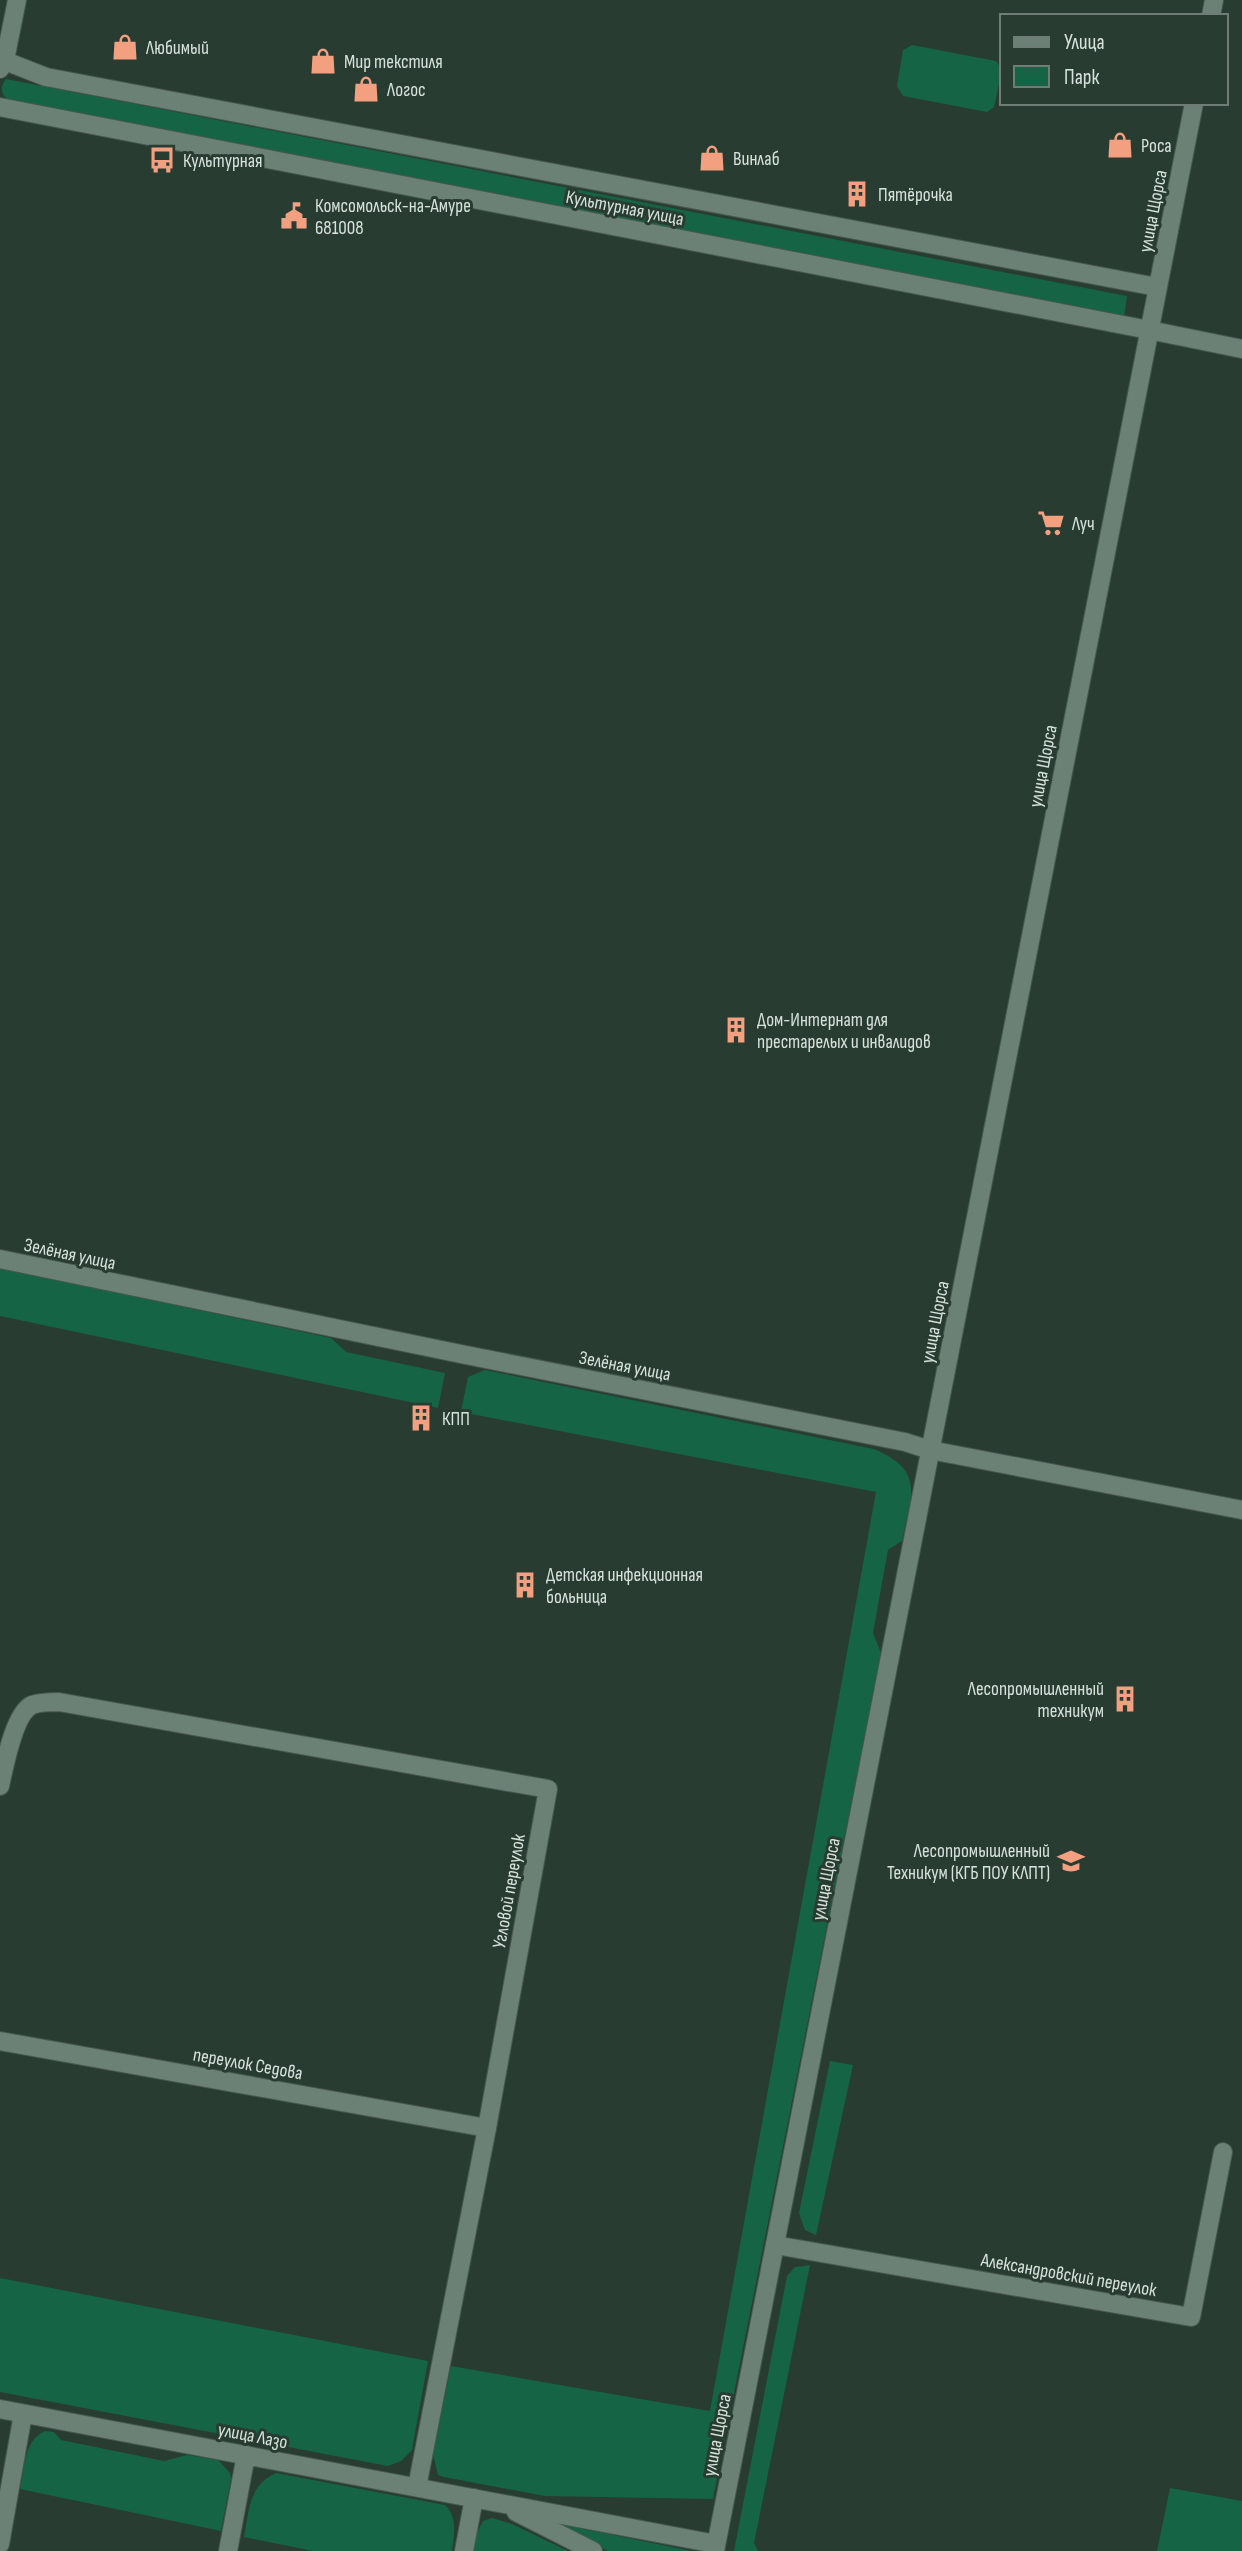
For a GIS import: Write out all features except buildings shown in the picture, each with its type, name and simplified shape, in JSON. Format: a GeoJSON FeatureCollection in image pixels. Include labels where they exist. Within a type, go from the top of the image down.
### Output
{"type":"FeatureCollection","features":[{"type":"Feature","properties":{"kind":"street"},"geometry":{"type":"LineString","coordinates":[[2,63],[17,0]]}},
{"type":"Feature","properties":{"kind":"street","name":"Культурная улица"},"geometry":{"type":"LineString","coordinates":[[2,63],[46,77],[1157,287]]}},
{"type":"Feature","properties":{"kind":"street","name":"улица Щорса"},"geometry":{"type":"LineString","coordinates":[[717,2549],[1194,105]]}},
{"type":"Feature","properties":{"kind":"street","name":"Культурная улица"},"geometry":{"type":"LineString","coordinates":[[0,107],[1242,349]]}},
{"type":"Feature","properties":{"kind":"street","name":"Зелёная улица"},"geometry":{"type":"LineString","coordinates":[[0,1259],[892,1440],[930,1450],[1242,1510]]}},
{"type":"Feature","properties":{"kind":"street","name":"Угловой переулок"},"geometry":{"type":"LineString","coordinates":[[0,1787],[18,1721],[29,1706],[60,1702],[548,1789],[487,2128],[417,2487]]}},
{"type":"Feature","properties":{"kind":"street","name":"переулок Седова"},"geometry":{"type":"LineString","coordinates":[[0,2041],[487,2128]]}},
{"type":"Feature","properties":{"kind":"street","name":"Александровский переулок"},"geometry":{"type":"LineString","coordinates":[[775,2245],[1191,2317],[1223,2152]]}},
{"type":"Feature","properties":{"kind":"street","name":"улица Лазо"},"geometry":{"type":"LineString","coordinates":[[0,2409],[498,2502],[717,2549]]}},
{"type":"Feature","properties":{"kind":"street"},"geometry":{"type":"LineString","coordinates":[[0,2544],[23,2414]]}},
{"type":"Feature","properties":{"kind":"street"},"geometry":{"type":"LineString","coordinates":[[228,2551],[246,2455]]}},
{"type":"Feature","properties":{"kind":"street"},"geometry":{"type":"LineString","coordinates":[[464,2551],[474,2498]]}},
{"type":"Feature","properties":{"kind":"street","name":"улица Лазо"},"geometry":{"type":"LineString","coordinates":[[498,2502],[593,2551]]}},
{"type":"Feature","properties":{"kind":"green space"},"geometry":{"type":"Polygon","coordinates":[[[912,45],[996,61],[1000,67],[1000,79],[994,107],[987,112],[903,96],[897,86],[903,50],[912,45]]]}},
{"type":"Feature","properties":{"kind":"green space"},"geometry":{"type":"Polygon","coordinates":[[[6,79],[1127,296],[1124,317],[9,100],[2,90],[6,79]]]}},
{"type":"Feature","properties":{"kind":"green space"},"geometry":{"type":"Polygon","coordinates":[[[0,1268],[331,1338],[346,1352],[445,1373],[438,1408],[0,1316],[0,1268]]]}},
{"type":"Feature","properties":{"kind":"green space"},"geometry":{"type":"Polygon","coordinates":[[[485,1370],[874,1449],[902,1466],[911,1486],[902,1541],[888,1550],[873,1633],[881,1653],[713,2499],[545,2496],[438,2475],[433,2455],[451,2366],[710,2411],[876,1492],[461,1412],[468,1377],[485,1370]]]}},
{"type":"Feature","properties":{"kind":"green space"},"geometry":{"type":"Polygon","coordinates":[[[830,2061],[853,2065],[816,2235],[805,2230],[799,2213],[830,2061]]]}},
{"type":"Feature","properties":{"kind":"green space"},"geometry":{"type":"Polygon","coordinates":[[[810,2265],[754,2543],[758,2551],[734,2551],[787,2276],[795,2267],[810,2265]]]}},
{"type":"Feature","properties":{"kind":"green space"},"geometry":{"type":"Polygon","coordinates":[[[0,2278],[428,2361],[412,2450],[401,2461],[388,2466],[0,2392],[0,2278]]]}},
{"type":"Feature","properties":{"kind":"green space"},"geometry":{"type":"Polygon","coordinates":[[[45,2431],[54,2432],[61,2440],[164,2461],[187,2455],[218,2460],[230,2473],[231,2479],[221,2531],[20,2489],[29,2448],[38,2435],[45,2431]]]}},
{"type":"Feature","properties":{"kind":"green space"},"geometry":{"type":"Polygon","coordinates":[[[276,2473],[445,2505],[453,2521],[452,2551],[313,2551],[244,2537],[255,2491],[276,2473]]]}},
{"type":"Feature","properties":{"kind":"green space"},"geometry":{"type":"Polygon","coordinates":[[[1170,2488],[1242,2501],[1242,2551],[1157,2551],[1170,2488]]]}},
{"type":"Feature","properties":{"kind":"green space"},"geometry":{"type":"Polygon","coordinates":[[[492,2518],[512,2524],[568,2551],[473,2551],[483,2521],[492,2518]]]}},
{"type":"Feature","properties":{"kind":"green space"},"geometry":{"type":"Polygon","coordinates":[[[555,2523],[691,2551],[608,2551],[555,2523]]]}},
{"type":"Feature","properties":{"kind":"place","name":"Любимый"},"geometry":{"type":"Point","coordinates":[125,47]}},
{"type":"Feature","properties":{"kind":"place","name":"Мир текстиля"},"geometry":{"type":"Point","coordinates":[323,61]}},
{"type":"Feature","properties":{"kind":"place","name":"Логос"},"geometry":{"type":"Point","coordinates":[366,89]}},
{"type":"Feature","properties":{"kind":"place","name":"Роса"},"geometry":{"type":"Point","coordinates":[1120,145]}},
{"type":"Feature","properties":{"kind":"place","name":"Винлаб"},"geometry":{"type":"Point","coordinates":[712,158]}},
{"type":"Feature","properties":{"kind":"place","name":"Культурная"},"geometry":{"type":"Point","coordinates":[162,160]}},
{"type":"Feature","properties":{"kind":"place","name":"Пятёрочка"},"geometry":{"type":"Point","coordinates":[857,194]}},
{"type":"Feature","properties":{"kind":"place","name":"Комсомольск-на-Амуре 681008"},"geometry":{"type":"Point","coordinates":[294,216]}},
{"type":"Feature","properties":{"kind":"place","name":"Луч"},"geometry":{"type":"Point","coordinates":[1051,523]}},
{"type":"Feature","properties":{"kind":"place","name":"Дом-Интернат для престарелых и инвалидов"},"geometry":{"type":"Point","coordinates":[736,1030]}},
{"type":"Feature","properties":{"kind":"place","name":"КПП"},"geometry":{"type":"Point","coordinates":[421,1418]}},
{"type":"Feature","properties":{"kind":"place","name":"Детская инфекционная больница"},"geometry":{"type":"Point","coordinates":[525,1585]}},
{"type":"Feature","properties":{"kind":"place","name":"Лесопромышленный техникум"},"geometry":{"type":"Point","coordinates":[1125,1699]}},
{"type":"Feature","properties":{"kind":"place","name":"Лесопромышленный Техникум (КГБ ПОУ КЛПТ)"},"geometry":{"type":"Point","coordinates":[1071,1861]}}]}
